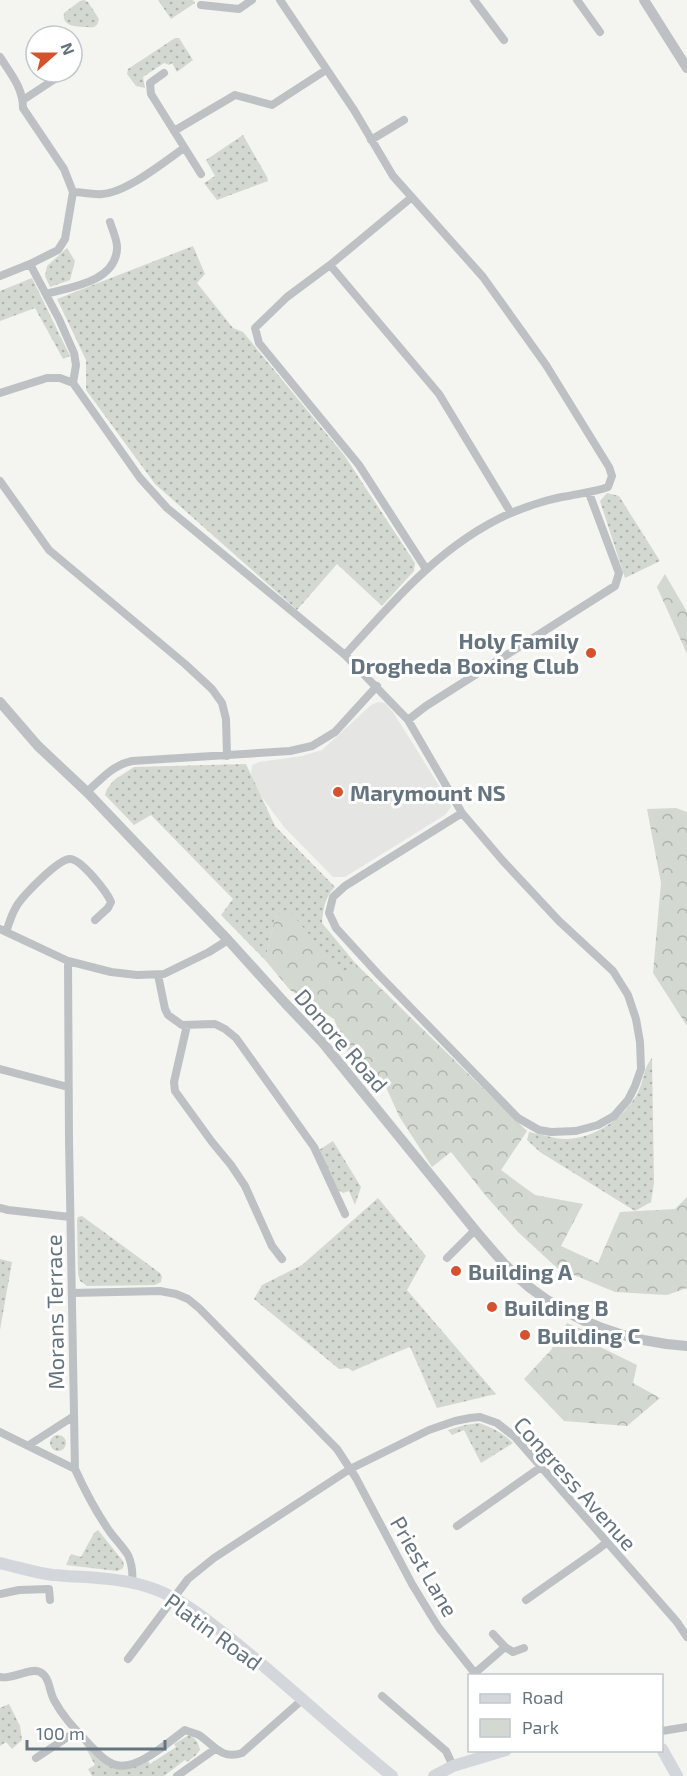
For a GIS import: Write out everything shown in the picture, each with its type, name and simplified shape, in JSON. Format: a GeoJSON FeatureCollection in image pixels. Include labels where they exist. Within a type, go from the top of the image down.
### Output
{"type":"FeatureCollection","features":[{"type":"Feature","properties":{"kind":"main road","name":"Platin Road"},"geometry":{"type":"LineString","coordinates":[[0,1563],[48,1574],[132,1583],[173,1597],[202,1616],[272,1672],[392,1776]]}},
{"type":"Feature","properties":{"kind":"main road"},"geometry":{"type":"LineString","coordinates":[[663,1751],[677,1776]]}},
{"type":"Feature","properties":{"kind":"main road"},"geometry":{"type":"LineString","coordinates":[[434,1776],[453,1766],[499,1752]]}},
{"type":"Feature","properties":{"kind":"street"},"geometry":{"type":"LineString","coordinates":[[201,5],[239,9],[252,0]]}},
{"type":"Feature","properties":{"kind":"street"},"geometry":{"type":"LineString","coordinates":[[280,0],[354,110],[393,176],[483,277],[546,365],[609,467],[612,476],[608,487],[589,493],[566,496],[511,513],[468,537],[426,569],[382,613],[345,655]]}},
{"type":"Feature","properties":{"kind":"street"},"geometry":{"type":"LineString","coordinates":[[474,0],[504,40]]}},
{"type":"Feature","properties":{"kind":"street"},"geometry":{"type":"LineString","coordinates":[[578,0],[600,32]]}},
{"type":"Feature","properties":{"kind":"street"},"geometry":{"type":"LineString","coordinates":[[644,0],[687,68]]}},
{"type":"Feature","properties":{"kind":"street"},"geometry":{"type":"LineString","coordinates":[[0,57],[18,86],[23,108],[64,169],[73,192],[65,238],[58,250],[0,276]]}},
{"type":"Feature","properties":{"kind":"street"},"geometry":{"type":"LineString","coordinates":[[174,131],[235,95],[272,105],[326,70]]}},
{"type":"Feature","properties":{"kind":"street"},"geometry":{"type":"LineString","coordinates":[[164,73],[150,83],[151,94],[201,174]]}},
{"type":"Feature","properties":{"kind":"street"},"geometry":{"type":"LineString","coordinates":[[23,100],[47,84]]}},
{"type":"Feature","properties":{"kind":"street"},"geometry":{"type":"LineString","coordinates":[[370,140],[404,120]]}},
{"type":"Feature","properties":{"kind":"street"},"geometry":{"type":"LineString","coordinates":[[73,192],[102,194],[116,191],[184,148]]}},
{"type":"Feature","properties":{"kind":"street"},"geometry":{"type":"LineString","coordinates":[[412,196],[330,265],[287,297],[255,328],[259,343],[358,465],[426,569]]}},
{"type":"Feature","properties":{"kind":"street"},"geometry":{"type":"LineString","coordinates":[[46,294],[93,280],[111,268],[117,249],[110,222]]}},
{"type":"Feature","properties":{"kind":"street"},"geometry":{"type":"LineString","coordinates":[[30,264],[59,318],[74,353],[76,365],[73,384]]}},
{"type":"Feature","properties":{"kind":"street"},"geometry":{"type":"LineString","coordinates":[[330,265],[439,394],[511,513]]}},
{"type":"Feature","properties":{"kind":"street"},"geometry":{"type":"LineString","coordinates":[[0,393],[47,378],[60,378],[73,384],[140,478],[167,508],[345,655],[377,686],[408,720],[462,813],[559,921],[613,970],[628,994],[636,1019],[641,1069],[628,1100],[614,1116],[598,1125],[576,1131],[551,1132],[539,1130],[518,1118],[371,966],[336,928],[329,913],[333,897],[345,886],[462,813]]}},
{"type":"Feature","properties":{"kind":"street"},"geometry":{"type":"LineString","coordinates":[[0,481],[49,550],[212,689],[222,703],[226,719],[226,756]]}},
{"type":"Feature","properties":{"kind":"street"},"geometry":{"type":"LineString","coordinates":[[408,720],[426,706],[615,586],[619,573],[589,493]]}},
{"type":"Feature","properties":{"kind":"street"},"geometry":{"type":"LineString","coordinates":[[87,792],[122,763],[290,751],[312,746],[335,732],[377,686]]}},
{"type":"Feature","properties":{"kind":"street","name":"Donore Road"},"geometry":{"type":"LineString","coordinates":[[0,702],[38,746],[87,792],[228,939],[323,1043],[475,1230],[528,1287],[579,1320],[624,1337],[687,1346]]}},
{"type":"Feature","properties":{"kind":"street"},"geometry":{"type":"LineString","coordinates":[[95,920],[111,902],[108,895],[78,862],[69,859],[59,863],[23,898],[3,930],[68,961],[111,972],[158,975],[209,952],[228,939]]}},
{"type":"Feature","properties":{"kind":"street","name":"Morans Terrace"},"geometry":{"type":"LineString","coordinates":[[68,961],[75,1469],[87,1495],[110,1532],[128,1555],[133,1576],[132,1583]]}},
{"type":"Feature","properties":{"kind":"street"},"geometry":{"type":"LineString","coordinates":[[158,975],[165,1009],[175,1021],[187,1026],[215,1024],[236,1038],[314,1147],[345,1214]]}},
{"type":"Feature","properties":{"kind":"street"},"geometry":{"type":"LineString","coordinates":[[187,1026],[174,1082],[175,1091],[245,1186],[272,1246],[282,1259]]}},
{"type":"Feature","properties":{"kind":"street"},"geometry":{"type":"LineString","coordinates":[[0,1069],[68,1087]]}},
{"type":"Feature","properties":{"kind":"street"},"geometry":{"type":"LineString","coordinates":[[0,1208],[70,1217]]}},
{"type":"Feature","properties":{"kind":"street"},"geometry":{"type":"LineString","coordinates":[[447,1258],[475,1230]]}},
{"type":"Feature","properties":{"kind":"street","name":"Priest Lane"},"geometry":{"type":"LineString","coordinates":[[72,1293],[160,1291],[176,1293],[199,1308],[337,1449],[369,1501],[412,1584],[439,1628],[476,1674]]}},
{"type":"Feature","properties":{"kind":"street"},"geometry":{"type":"LineString","coordinates":[[29,1445],[74,1416]]}},
{"type":"Feature","properties":{"kind":"street","name":"Congress Avenue"},"geometry":{"type":"LineString","coordinates":[[128,1659],[188,1579],[214,1558],[350,1469],[429,1430],[455,1421],[480,1418],[497,1423],[506,1429],[687,1636]]}},
{"type":"Feature","properties":{"kind":"street"},"geometry":{"type":"LineString","coordinates":[[0,1432],[75,1469]]}},
{"type":"Feature","properties":{"kind":"street"},"geometry":{"type":"LineString","coordinates":[[457,1526],[541,1467]]}},
{"type":"Feature","properties":{"kind":"street"},"geometry":{"type":"LineString","coordinates":[[526,1600],[606,1543]]}},
{"type":"Feature","properties":{"kind":"street"},"geometry":{"type":"LineString","coordinates":[[0,1594],[19,1590],[49,1589],[50,1600]]}},
{"type":"Feature","properties":{"kind":"street"},"geometry":{"type":"LineString","coordinates":[[493,1634],[513,1652],[524,1648]]}},
{"type":"Feature","properties":{"kind":"street"},"geometry":{"type":"LineString","coordinates":[[476,1674],[505,1647]]}},
{"type":"Feature","properties":{"kind":"street"},"geometry":{"type":"LineString","coordinates":[[0,1677],[6,1678],[36,1671],[42,1673],[47,1679],[51,1695],[61,1714],[103,1758],[112,1764],[123,1766],[133,1765],[185,1730],[197,1734],[225,1754],[242,1753],[302,1700]]}},
{"type":"Feature","properties":{"kind":"street"},"geometry":{"type":"LineString","coordinates":[[382,1696],[446,1751],[453,1766]]}},
{"type":"Feature","properties":{"kind":"street"},"geometry":{"type":"LineString","coordinates":[[663,1731],[687,1727]]}},
{"type":"Feature","properties":{"kind":"street"},"geometry":{"type":"LineString","coordinates":[[36,1758],[77,1731]]}},
{"type":"Feature","properties":{"kind":"street"},"geometry":{"type":"LineString","coordinates":[[177,1776],[215,1749]]}},
{"type":"Feature","properties":{"kind":"shaded area"},"geometry":{"type":"Polygon","coordinates":[[[378,702],[385,703],[393,712],[451,807],[445,815],[345,877],[333,877],[284,827],[261,796],[251,775],[252,765],[322,750],[371,705],[378,702]]]}},
{"type":"Feature","properties":{"kind":"green space"},"geometry":{"type":"Polygon","coordinates":[[[158,0],[193,0],[195,3],[171,19],[158,0]]]}},
{"type":"Feature","properties":{"kind":"green space"},"geometry":{"type":"Polygon","coordinates":[[[80,1],[88,2],[99,19],[94,27],[69,24],[65,21],[64,13],[80,1]]]}},
{"type":"Feature","properties":{"kind":"green space"},"geometry":{"type":"Polygon","coordinates":[[[175,38],[179,38],[193,60],[177,72],[172,63],[169,65],[164,63],[143,77],[145,88],[136,86],[127,74],[128,69],[175,38]]]}},
{"type":"Feature","properties":{"kind":"green space"},"geometry":{"type":"Polygon","coordinates":[[[243,135],[268,181],[217,200],[204,183],[215,176],[206,160],[243,135]]]}},
{"type":"Feature","properties":{"kind":"green space"},"geometry":{"type":"Polygon","coordinates":[[[193,246],[205,274],[197,283],[233,328],[243,332],[344,455],[415,563],[414,571],[382,606],[337,564],[297,610],[155,484],[86,390],[86,360],[57,299],[193,246]]]}},
{"type":"Feature","properties":{"kind":"green space"},"geometry":{"type":"Polygon","coordinates":[[[67,248],[75,261],[70,280],[50,287],[45,276],[47,266],[67,248]]]}},
{"type":"Feature","properties":{"kind":"green space"},"geometry":{"type":"Polygon","coordinates":[[[32,278],[70,356],[63,359],[35,308],[0,321],[0,291],[32,278]]]}},
{"type":"Feature","properties":{"kind":"green space"},"geometry":{"type":"Polygon","coordinates":[[[607,493],[619,496],[660,561],[625,578],[600,501],[607,493]]]}},
{"type":"Feature","properties":{"kind":"green space"},"geometry":{"type":"Polygon","coordinates":[[[665,574],[687,612],[687,654],[657,587],[665,574]]]}},
{"type":"Feature","properties":{"kind":"green space"},"geometry":{"type":"Polygon","coordinates":[[[246,764],[275,826],[335,887],[325,904],[322,923],[356,964],[344,976],[276,915],[265,960],[221,915],[233,899],[151,815],[134,825],[105,795],[114,780],[134,767],[246,764]]]}},
{"type":"Feature","properties":{"kind":"green space"},"geometry":{"type":"Polygon","coordinates":[[[676,808],[687,812],[687,1026],[653,973],[661,883],[647,809],[676,808]]]}},
{"type":"Feature","properties":{"kind":"green space"},"geometry":{"type":"Polygon","coordinates":[[[276,914],[292,914],[343,975],[356,964],[527,1131],[501,1170],[535,1195],[583,1204],[561,1246],[598,1263],[620,1212],[675,1209],[687,1197],[687,1288],[667,1295],[615,1292],[557,1268],[518,1232],[451,1152],[432,1167],[399,1116],[382,1078],[351,1061],[334,1019],[290,990],[265,960],[276,914]]]}},
{"type":"Feature","properties":{"kind":"green space"},"geometry":{"type":"Polygon","coordinates":[[[652,1058],[654,1183],[651,1202],[635,1211],[540,1152],[527,1140],[529,1132],[566,1139],[587,1135],[608,1125],[633,1101],[652,1058]]]}},
{"type":"Feature","properties":{"kind":"green space"},"geometry":{"type":"Polygon","coordinates":[[[333,1141],[361,1187],[355,1205],[349,1191],[343,1193],[338,1190],[319,1150],[333,1141]]]}},
{"type":"Feature","properties":{"kind":"green space"},"geometry":{"type":"Polygon","coordinates":[[[378,1198],[426,1256],[407,1290],[496,1394],[437,1408],[410,1347],[353,1371],[348,1368],[339,1369],[254,1299],[262,1285],[302,1265],[378,1198]]]}},
{"type":"Feature","properties":{"kind":"green space"},"geometry":{"type":"Polygon","coordinates":[[[82,1216],[160,1273],[161,1282],[155,1285],[87,1286],[80,1281],[77,1220],[82,1216]]]}},
{"type":"Feature","properties":{"kind":"green space"},"geometry":{"type":"Polygon","coordinates":[[[0,1259],[12,1262],[0,1330],[0,1259]]]}},
{"type":"Feature","properties":{"kind":"green space"},"geometry":{"type":"Polygon","coordinates":[[[567,1323],[594,1335],[592,1343],[637,1365],[633,1383],[660,1398],[627,1426],[564,1421],[524,1379],[551,1350],[567,1323]]]}},
{"type":"Feature","properties":{"kind":"green space"},"geometry":{"type":"Polygon","coordinates":[[[479,1423],[497,1431],[513,1443],[481,1463],[464,1430],[452,1435],[448,1430],[479,1423]]]}},
{"type":"Feature","properties":{"kind":"green space"},"geometry":{"type":"Polygon","coordinates":[[[55,1435],[61,1435],[66,1443],[64,1449],[55,1451],[50,1446],[50,1440],[55,1435]]]}},
{"type":"Feature","properties":{"kind":"green space"},"geometry":{"type":"Polygon","coordinates":[[[98,1530],[123,1561],[122,1569],[117,1571],[66,1565],[71,1554],[81,1557],[98,1530]]]}},
{"type":"Feature","properties":{"kind":"green space"},"geometry":{"type":"Polygon","coordinates":[[[9,1704],[20,1726],[22,1740],[12,1749],[6,1742],[0,1746],[0,1708],[9,1704]]]}},
{"type":"Feature","properties":{"kind":"green space"},"geometry":{"type":"Polygon","coordinates":[[[189,1735],[196,1741],[200,1750],[187,1762],[185,1760],[164,1776],[92,1776],[88,1769],[95,1765],[83,1743],[105,1763],[128,1768],[148,1761],[150,1764],[176,1747],[174,1744],[189,1735]]]}},
{"type":"Feature","properties":{"kind":"place","name":"Holy Family Drogheda Boxing Club"},"geometry":{"type":"Point","coordinates":[591,653]}},
{"type":"Feature","properties":{"kind":"place","name":"Marymount NS"},"geometry":{"type":"Point","coordinates":[338,792]}},
{"type":"Feature","properties":{"kind":"place","name":"Building A"},"geometry":{"type":"Point","coordinates":[456,1271]}},
{"type":"Feature","properties":{"kind":"place","name":"Building B"},"geometry":{"type":"Point","coordinates":[492,1307]}},
{"type":"Feature","properties":{"kind":"place","name":"Building C"},"geometry":{"type":"Point","coordinates":[525,1335]}}]}
